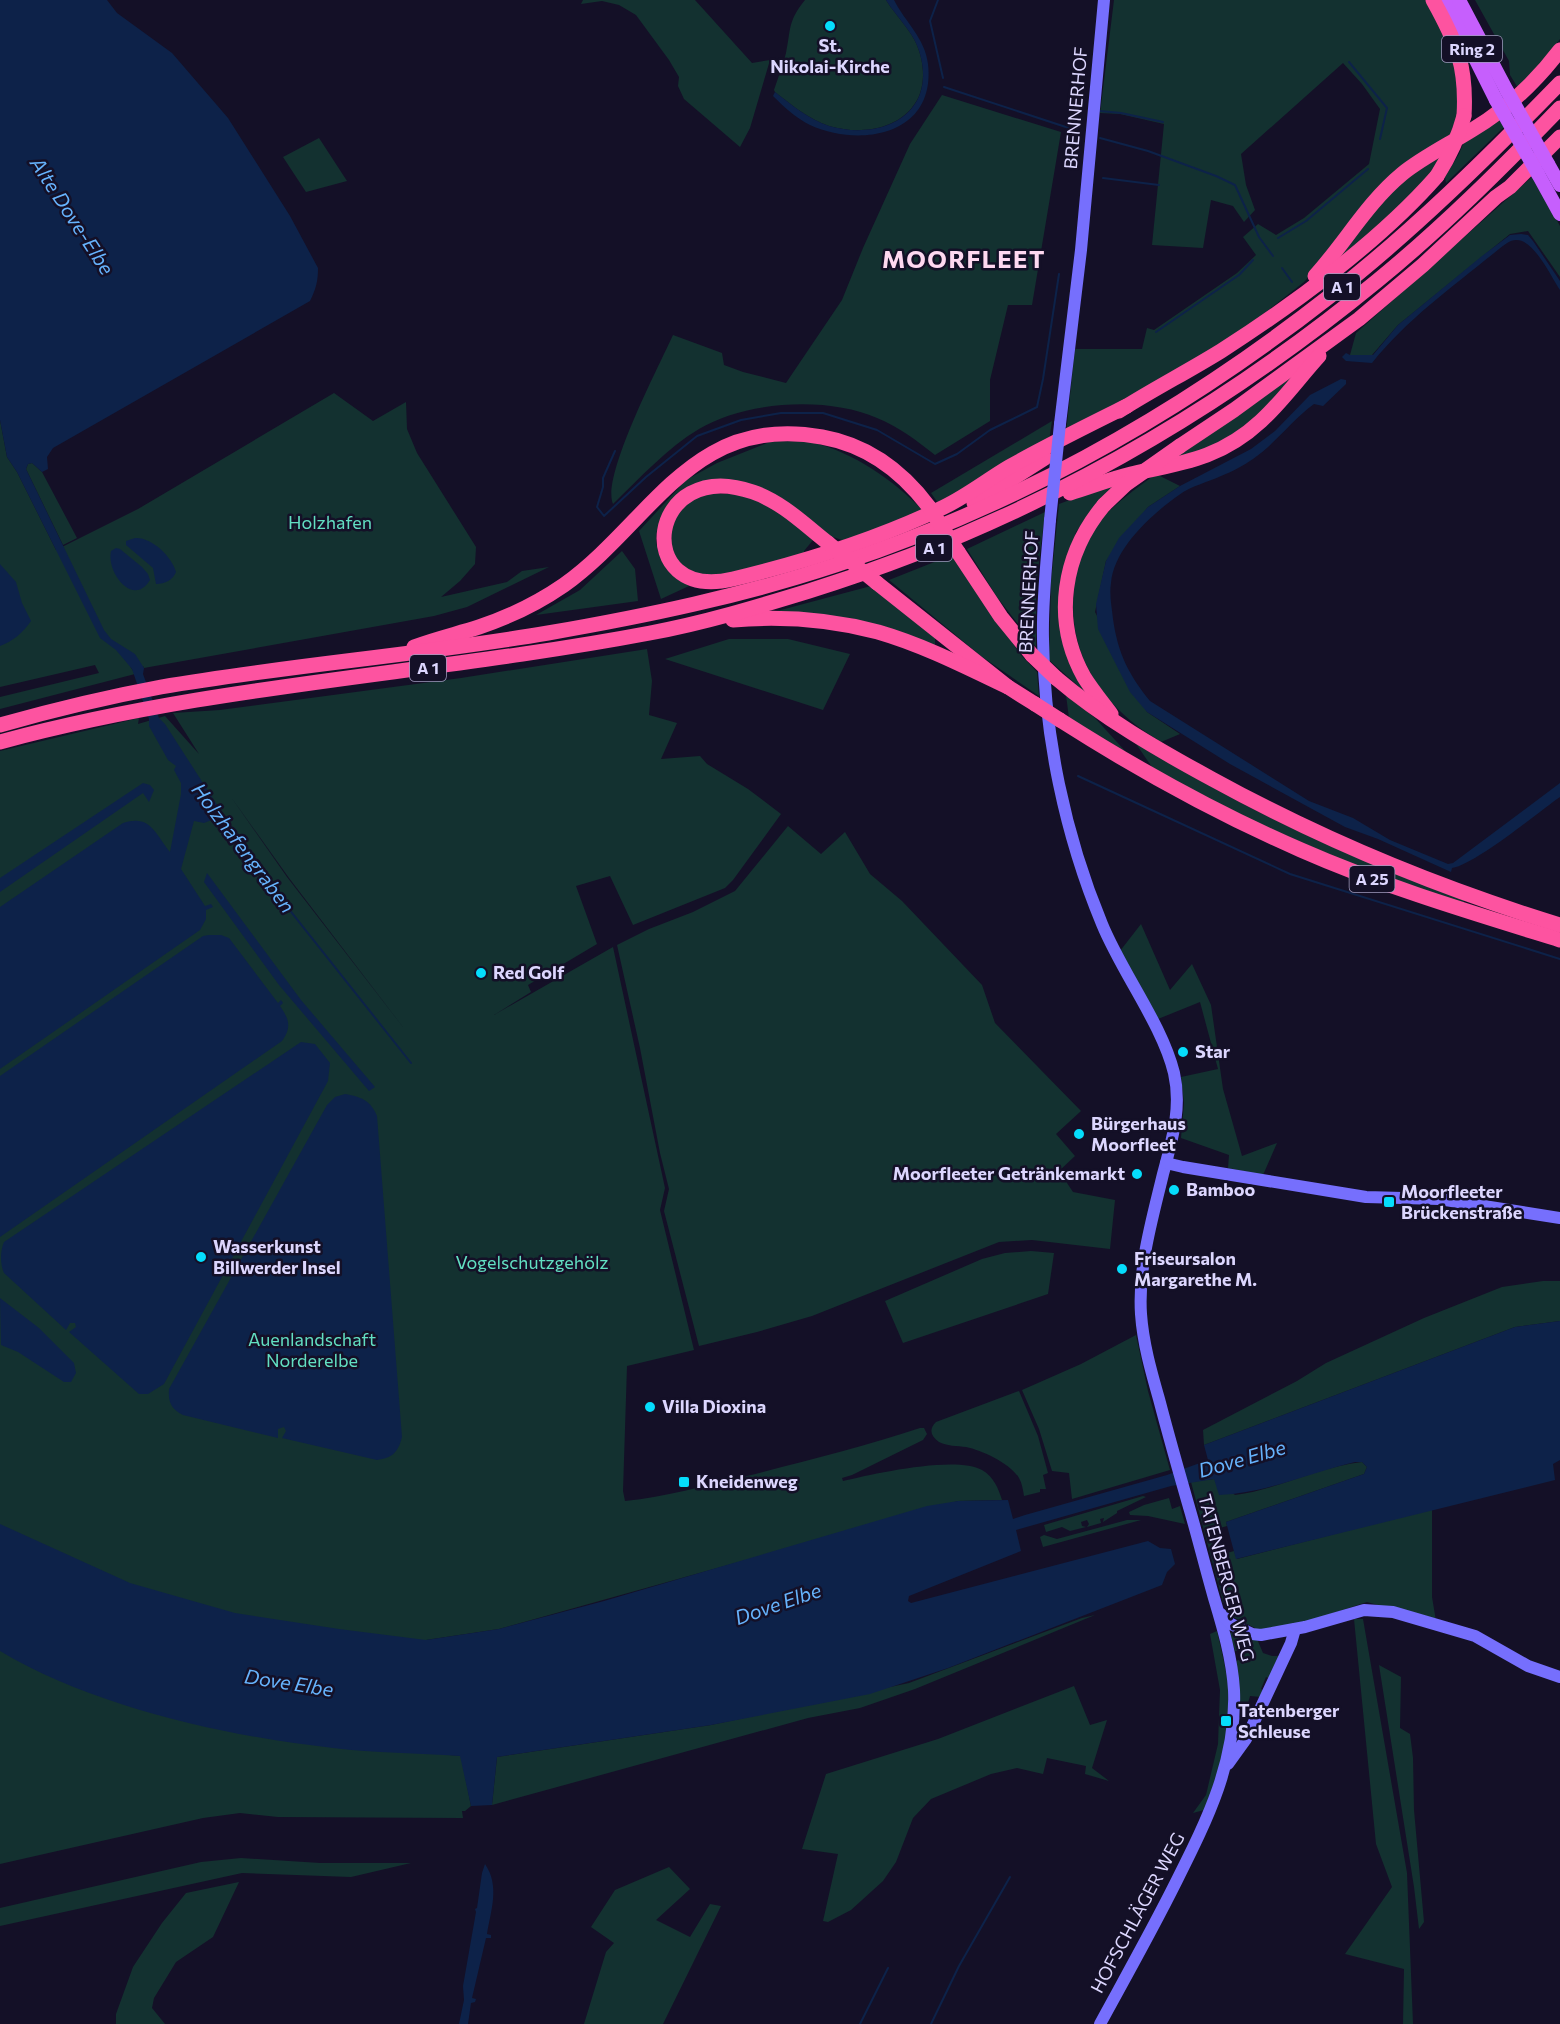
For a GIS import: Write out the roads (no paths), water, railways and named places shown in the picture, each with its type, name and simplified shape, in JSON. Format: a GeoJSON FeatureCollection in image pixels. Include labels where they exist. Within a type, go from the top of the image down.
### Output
{"type":"FeatureCollection","features":[{"type":"Feature","properties":{"kind":"highway"},"geometry":{"type":"LineString","coordinates":[[931,530],[1127,406],[1219,352],[1276,313],[1395,219],[1437,177],[1459,135],[1464,116],[1466,92],[1461,62],[1453,39],[1433,0]]}},
{"type":"Feature","properties":{"kind":"highway"},"geometry":{"type":"LineString","coordinates":[[1276,313],[1320,270],[1363,213],[1386,188],[1418,162],[1474,129],[1508,105],[1536,80],[1560,50]]}},
{"type":"Feature","properties":{"kind":"highway","name":"A 1"},"geometry":{"type":"LineString","coordinates":[[0,725],[42,713],[150,689],[546,634],[654,613],[759,588],[836,565],[931,530],[1033,484],[1094,453],[1173,407],[1262,347],[1387,249],[1478,166],[1560,84]]}},
{"type":"Feature","properties":{"kind":"highway","name":"A 1"},"geometry":{"type":"LineString","coordinates":[[0,742],[94,718],[156,706],[549,651],[658,632],[773,602],[938,546],[1021,509],[1117,460],[1172,428],[1272,362],[1379,279],[1452,214],[1560,108]]}},
{"type":"Feature","properties":{"kind":"highway"},"geometry":{"type":"LineString","coordinates":[[1496,197],[1506,182],[1560,122]]}},
{"type":"Feature","properties":{"kind":"highway"},"geometry":{"type":"LineString","coordinates":[[1118,724],[1084,676],[1070,644],[1066,625],[1066,588],[1074,555],[1088,526],[1104,505],[1126,484],[1342,332],[1423,265],[1496,197],[1510,187],[1560,137]]}},
{"type":"Feature","properties":{"kind":"highway"},"geometry":{"type":"LineString","coordinates":[[1021,509],[1106,481],[1200,459],[1223,447],[1260,422],[1342,332]]}},
{"type":"Feature","properties":{"kind":"highway"},"geometry":{"type":"LineString","coordinates":[[1008,687],[877,583],[828,543],[792,514],[766,497],[729,487],[705,489],[683,499],[670,512],[666,521],[663,536],[666,553],[672,563],[690,578],[714,581],[754,574],[856,542],[946,507],[1026,457],[1127,406]]}},
{"type":"Feature","properties":{"kind":"highway"},"geometry":{"type":"LineString","coordinates":[[388,656],[437,638],[477,628],[531,605],[574,577],[616,539],[668,484],[705,456],[730,444],[755,437],[779,433],[802,434],[842,441],[866,451],[899,473],[929,507],[1001,617],[1032,655],[1088,705],[1118,724]]}},
{"type":"Feature","properties":{"kind":"highway"},"geometry":{"type":"LineString","coordinates":[[700,622],[770,619],[828,623],[877,632],[922,648],[1008,687]]}},
{"type":"Feature","properties":{"kind":"highway","name":"A 25"},"geometry":{"type":"LineString","coordinates":[[1008,687],[1167,783],[1301,850],[1403,891],[1560,940]]}},
{"type":"Feature","properties":{"kind":"highway","name":"A 25"},"geometry":{"type":"LineString","coordinates":[[1118,724],[1188,766],[1268,810],[1312,831],[1412,875],[1560,925]]}},
{"type":"Feature","properties":{"kind":"main road","name":"Ring 2"},"geometry":{"type":"LineString","coordinates":[[1446,0],[1543,169],[1560,214]]}},
{"type":"Feature","properties":{"kind":"main road","name":"Ring 2"},"geometry":{"type":"LineString","coordinates":[[1460,0],[1502,95]]}},
{"type":"Feature","properties":{"kind":"main road","name":"Ring 2"},"geometry":{"type":"LineString","coordinates":[[1543,169],[1560,185]]}},
{"type":"Feature","properties":{"kind":"street","name":"BRENNERHOF"},"geometry":{"type":"LineString","coordinates":[[1104,0],[1081,250],[1050,520],[1043,660],[1059,783],[1076,850],[1098,914],[1118,959],[1166,1048],[1176,1082],[1177,1116],[1166,1163]]}},
{"type":"Feature","properties":{"kind":"street"},"geometry":{"type":"LineString","coordinates":[[1166,1163],[1366,1197],[1439,1199],[1560,1218]]}},
{"type":"Feature","properties":{"kind":"street","name":"TATENBERGER WEG"},"geometry":{"type":"LineString","coordinates":[[1166,1163],[1144,1258],[1141,1312],[1147,1353],[1227,1644],[1234,1690],[1231,1743],[1207,1819]]}},
{"type":"Feature","properties":{"kind":"street"},"geometry":{"type":"LineString","coordinates":[[1218,1611],[1231,1624],[1252,1634],[1272,1635],[1364,1610],[1393,1612],[1475,1636],[1528,1666],[1560,1677]]}},
{"type":"Feature","properties":{"kind":"street"},"geometry":{"type":"LineString","coordinates":[[1225,1767],[1246,1739],[1291,1643],[1295,1629]]}},
{"type":"Feature","properties":{"kind":"street","name":"HOFSCHLÄGER WEG"},"geometry":{"type":"LineString","coordinates":[[1100,2024],[1157,1920],[1207,1819]]}},
{"type":"Feature","properties":{"kind":"water","name":"Alte Dove-Elbe"},"geometry":{"type":"Polygon","coordinates":[[[0,0],[107,0],[117,13],[172,53],[228,118],[290,216],[318,268],[318,277],[310,301],[53,448],[47,457],[48,469],[42,472],[32,463],[28,464],[26,469],[104,630],[111,639],[135,654],[144,668],[143,674],[159,718],[221,811],[219,817],[204,823],[194,821],[181,869],[205,906],[211,904],[213,907],[206,910],[206,919],[200,930],[0,1069],[0,907],[123,823],[140,821],[146,823],[170,852],[181,783],[174,770],[176,766],[168,760],[149,726],[149,719],[132,669],[116,650],[100,638],[17,472],[7,457],[0,420],[0,0]]]}},
{"type":"Feature","properties":{"kind":"water"},"geometry":{"type":"Polygon","coordinates":[[[886,0],[894,0],[919,38],[928,64],[927,88],[920,107],[908,121],[891,130],[872,135],[830,132],[800,119],[773,96],[775,92],[814,120],[849,130],[868,130],[885,126],[912,108],[920,93],[923,75],[920,54],[914,39],[886,0]]]}},
{"type":"Feature","properties":{"kind":"water"},"geometry":{"type":"Polygon","coordinates":[[[1510,235],[1528,235],[1533,241],[1560,281],[1560,290],[1535,252],[1523,241],[1512,241],[1501,247],[1416,317],[1372,363],[1346,361],[1342,357],[1346,353],[1373,355],[1398,325],[1482,256],[1510,235]]]}},
{"type":"Feature","properties":{"kind":"water"},"geometry":{"type":"Polygon","coordinates":[[[1341,379],[1346,380],[1346,384],[1323,406],[1314,404],[1253,459],[1184,492],[1157,512],[1136,533],[1119,557],[1111,583],[1115,632],[1126,663],[1150,701],[1309,801],[1353,818],[1390,840],[1448,864],[1453,863],[1560,783],[1560,797],[1491,848],[1452,868],[1451,872],[1378,839],[1345,827],[1230,764],[1147,712],[1130,692],[1098,629],[1096,604],[1106,561],[1119,538],[1148,507],[1180,486],[1251,449],[1275,431],[1310,395],[1341,379]]]}},
{"type":"Feature","properties":{"kind":"water"},"geometry":{"type":"Polygon","coordinates":[[[135,538],[154,544],[166,554],[176,572],[171,579],[156,584],[153,568],[126,545],[126,541],[135,538]]]}},
{"type":"Feature","properties":{"kind":"water"},"geometry":{"type":"Polygon","coordinates":[[[116,548],[148,574],[150,580],[143,588],[129,589],[117,577],[111,559],[111,551],[116,548]]]}},
{"type":"Feature","properties":{"kind":"water"},"geometry":{"type":"Polygon","coordinates":[[[0,564],[16,582],[22,603],[31,621],[17,636],[0,646],[0,564]]]}},
{"type":"Feature","properties":{"kind":"water"},"geometry":{"type":"Polygon","coordinates":[[[143,783],[150,785],[154,790],[149,802],[143,793],[0,892],[0,878],[143,783]]]}},
{"type":"Feature","properties":{"kind":"water"},"geometry":{"type":"Polygon","coordinates":[[[207,873],[301,1000],[375,1087],[369,1091],[279,985],[204,882],[207,873]]]}},
{"type":"Feature","properties":{"kind":"water"},"geometry":{"type":"Polygon","coordinates":[[[203,936],[229,938],[278,1003],[281,1000],[283,1003],[280,1006],[288,1023],[282,1041],[0,1237],[0,1076],[203,936]]]}},
{"type":"Feature","properties":{"kind":"water"},"geometry":{"type":"Polygon","coordinates":[[[301,1042],[315,1044],[330,1063],[328,1081],[164,1384],[148,1394],[139,1394],[69,1332],[76,1327],[75,1323],[70,1323],[66,1330],[4,1273],[1,1258],[4,1242],[301,1042]]]}},
{"type":"Feature","properties":{"kind":"water"},"geometry":{"type":"Polygon","coordinates":[[[345,1094],[365,1100],[377,1116],[402,1437],[394,1454],[377,1460],[282,1438],[286,1431],[284,1427],[278,1429],[278,1438],[183,1415],[173,1408],[169,1398],[169,1389],[327,1105],[335,1097],[345,1094]]]}},
{"type":"Feature","properties":{"kind":"water"},"geometry":{"type":"Polygon","coordinates":[[[0,1298],[39,1328],[74,1363],[76,1373],[71,1382],[64,1382],[18,1352],[1,1345],[0,1298]]]}},
{"type":"Feature","properties":{"kind":"water","name":"Dove Elbe"},"geometry":{"type":"Polygon","coordinates":[[[1560,1321],[1560,1460],[1553,1464],[1555,1480],[1236,1559],[1226,1522],[1364,1474],[1367,1467],[1362,1462],[1355,1462],[1271,1487],[1219,1495],[1214,1479],[1171,1486],[1016,1530],[1021,1551],[909,1596],[908,1601],[911,1603],[1148,1541],[1160,1548],[1171,1549],[1175,1564],[1167,1572],[1162,1585],[948,1668],[870,1694],[711,1725],[497,1757],[492,1805],[471,1806],[460,1756],[333,1748],[205,1727],[118,1703],[76,1688],[0,1651],[0,1524],[130,1583],[235,1613],[426,1640],[499,1629],[604,1601],[927,1506],[958,1501],[1008,1500],[1013,1519],[1167,1475],[1208,1460],[1204,1445],[1515,1327],[1560,1321]]]}},
{"type":"Feature","properties":{"kind":"water"},"geometry":{"type":"Polygon","coordinates":[[[485,1864],[490,1872],[493,1889],[487,1934],[491,1935],[491,1938],[486,1938],[472,1998],[476,1999],[471,2003],[468,2024],[459,2024],[475,1909],[485,1864]]]}},
{"type":"Feature","properties":{"kind":"waterway"},"geometry":{"type":"LineString","coordinates":[[938,0],[930,21],[943,78]]}},
{"type":"Feature","properties":{"kind":"waterway"},"geometry":{"type":"LineString","coordinates":[[1349,62],[1387,108],[1380,139]]}},
{"type":"Feature","properties":{"kind":"waterway"},"geometry":{"type":"LineString","coordinates":[[944,87],[1081,132]]}},
{"type":"Feature","properties":{"kind":"waterway"},"geometry":{"type":"LineString","coordinates":[[1100,111],[1163,122]]}},
{"type":"Feature","properties":{"kind":"waterway"},"geometry":{"type":"LineString","coordinates":[[1100,138],[1148,151],[1235,185],[1259,237],[1273,256]]}},
{"type":"Feature","properties":{"kind":"waterway"},"geometry":{"type":"LineString","coordinates":[[1278,238],[1306,221],[1368,169]]}},
{"type":"Feature","properties":{"kind":"waterway"},"geometry":{"type":"LineString","coordinates":[[1103,178],[1159,185]]}},
{"type":"Feature","properties":{"kind":"waterway"},"geometry":{"type":"LineString","coordinates":[[1156,332],[1239,275],[1253,260]]}},
{"type":"Feature","properties":{"kind":"waterway"},"geometry":{"type":"LineString","coordinates":[[1282,268],[1292,282]]}},
{"type":"Feature","properties":{"kind":"waterway"},"geometry":{"type":"LineString","coordinates":[[615,451],[603,478],[603,487],[597,507],[604,516],[646,477],[697,436],[741,420],[781,413],[823,413],[877,430],[935,464],[957,454],[990,430],[1037,407],[1059,274]]}},
{"type":"Feature","properties":{"kind":"waterway"},"geometry":{"type":"LineString","coordinates":[[1078,776],[1290,874],[1560,959]]}},
{"type":"Feature","properties":{"kind":"waterway","name":"Holzhafengraben"},"geometry":{"type":"LineString","coordinates":[[215,816],[411,1063]]}},
{"type":"Feature","properties":{"kind":"waterway"},"geometry":{"type":"LineString","coordinates":[[931,2024],[959,1966],[1010,1877]]}},
{"type":"Feature","properties":{"kind":"waterway"},"geometry":{"type":"LineString","coordinates":[[860,2024],[888,1968]]}},
{"type":"Feature","properties":{"kind":"place","name":"St. Nikolai-Kirche"},"geometry":{"type":"Point","coordinates":[830,26]}},
{"type":"Feature","properties":{"kind":"place","name":"Red Golf"},"geometry":{"type":"Point","coordinates":[481,973]}},
{"type":"Feature","properties":{"kind":"place","name":"Star"},"geometry":{"type":"Point","coordinates":[1183,1052]}},
{"type":"Feature","properties":{"kind":"place","name":"Bürgerhaus Moorfleet"},"geometry":{"type":"Point","coordinates":[1079,1134]}},
{"type":"Feature","properties":{"kind":"place","name":"Moorfleeter Getränkemarkt"},"geometry":{"type":"Point","coordinates":[1137,1174]}},
{"type":"Feature","properties":{"kind":"place","name":"Bamboo"},"geometry":{"type":"Point","coordinates":[1174,1190]}},
{"type":"Feature","properties":{"kind":"place","name":"Moorfleeter Brückenstraße"},"geometry":{"type":"Point","coordinates":[1389,1202]}},
{"type":"Feature","properties":{"kind":"place","name":"Wasserkunst Billwerder Insel"},"geometry":{"type":"Point","coordinates":[201,1257]}},
{"type":"Feature","properties":{"kind":"place","name":"Friseursalon Margarethe M."},"geometry":{"type":"Point","coordinates":[1122,1269]}},
{"type":"Feature","properties":{"kind":"place","name":"Villa Dioxina"},"geometry":{"type":"Point","coordinates":[650,1407]}},
{"type":"Feature","properties":{"kind":"place","name":"Kneidenweg"},"geometry":{"type":"Point","coordinates":[684,1482]}},
{"type":"Feature","properties":{"kind":"place","name":"Tatenberger Schleuse"},"geometry":{"type":"Point","coordinates":[1226,1721]}},
{"type":"Feature","properties":{"kind":"district","name":"MOORFLEET"},"geometry":{"type":"Point","coordinates":[964,260]}},
{"type":"Feature","properties":{"kind":"park label","name":"Holzhafen"},"geometry":{"type":"Point","coordinates":[330,523]}},
{"type":"Feature","properties":{"kind":"park label","name":"Vogelschutzgehölz"},"geometry":{"type":"Point","coordinates":[532,1263]}},
{"type":"Feature","properties":{"kind":"park label","name":"Auenlandschaft Norderelbe"},"geometry":{"type":"Point","coordinates":[312,1350]}}]}
